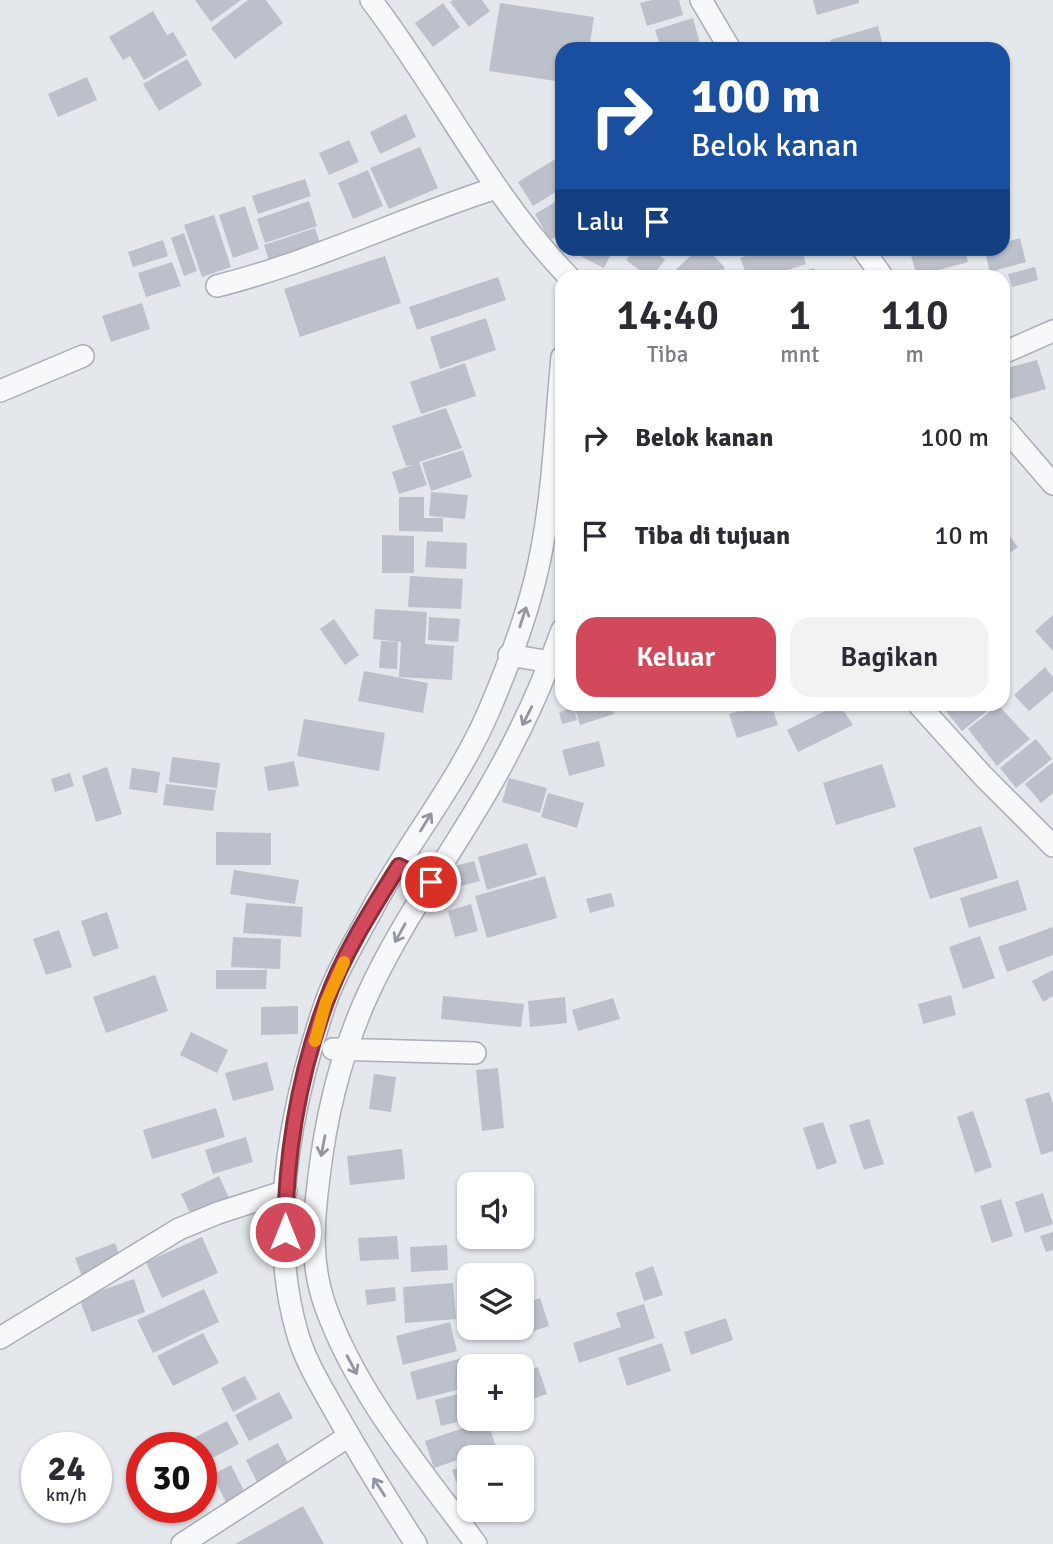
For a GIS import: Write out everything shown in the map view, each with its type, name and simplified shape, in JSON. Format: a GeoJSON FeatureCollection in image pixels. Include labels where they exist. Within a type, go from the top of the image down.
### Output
{"type":"FeatureCollection","features":[{"type":"Feature","properties":{"kind":"street"},"geometry":{"type":"LineString","coordinates":[[372,0],[396,32],[496,188],[562,270]]}},
{"type":"Feature","properties":{"kind":"street"},"geometry":{"type":"LineString","coordinates":[[701,0],[726,42]]}},
{"type":"Feature","properties":{"kind":"street"},"geometry":{"type":"LineString","coordinates":[[217,286],[297,263],[390,224],[496,188]]}},
{"type":"Feature","properties":{"kind":"street"},"geometry":{"type":"LineString","coordinates":[[1010,350],[1053,331]]}},
{"type":"Feature","properties":{"kind":"street"},"geometry":{"type":"LineString","coordinates":[[0,391],[83,356]]}},
{"type":"Feature","properties":{"kind":"street"},"geometry":{"type":"LineString","coordinates":[[416,1544],[349,1436],[310,1366],[297,1334],[290,1306],[285,1252],[286,1191],[293,1127],[326,1002],[344,962],[472,746],[509,655],[536,579],[555,427]]}},
{"type":"Feature","properties":{"kind":"street"},"geometry":{"type":"LineString","coordinates":[[1010,434],[1053,484]]}},
{"type":"Feature","properties":{"kind":"street"},"geometry":{"type":"LineString","coordinates":[[476,1544],[383,1418],[354,1370],[322,1297],[313,1246],[323,1145],[345,1050],[401,929],[499,771],[555,650]]}},
{"type":"Feature","properties":{"kind":"street"},"geometry":{"type":"LineString","coordinates":[[509,655],[551,662]]}},
{"type":"Feature","properties":{"kind":"street"},"geometry":{"type":"LineString","coordinates":[[924,711],[983,776],[1053,846]]}},
{"type":"Feature","properties":{"kind":"street"},"geometry":{"type":"LineString","coordinates":[[399,866],[431,882]]}},
{"type":"Feature","properties":{"kind":"street"},"geometry":{"type":"LineString","coordinates":[[314,1048],[475,1053]]}},
{"type":"Feature","properties":{"kind":"street"},"geometry":{"type":"LineString","coordinates":[[0,1338],[179,1229],[286,1191]]}},
{"type":"Feature","properties":{"kind":"street"},"geometry":{"type":"LineString","coordinates":[[285,1252],[313,1246]]}},
{"type":"Feature","properties":{"kind":"street"},"geometry":{"type":"LineString","coordinates":[[182,1544],[349,1436]]}},
{"type":"Feature","properties":{"kind":"building"},"geometry":{"type":"Polygon","coordinates":[[[195,0],[241,0],[211,22],[195,0]]]}},
{"type":"Feature","properties":{"kind":"building"},"geometry":{"type":"Polygon","coordinates":[[[248,0],[266,0],[283,23],[235,59],[211,28],[248,0]]]}},
{"type":"Feature","properties":{"kind":"building"},"geometry":{"type":"Polygon","coordinates":[[[482,0],[490,11],[469,27],[450,2],[482,0]]]}},
{"type":"Feature","properties":{"kind":"building"},"geometry":{"type":"Polygon","coordinates":[[[679,0],[683,15],[647,26],[640,3],[679,0]]]}},
{"type":"Feature","properties":{"kind":"building"},"geometry":{"type":"Polygon","coordinates":[[[813,0],[859,0],[859,3],[817,15],[813,0]]]}},
{"type":"Feature","properties":{"kind":"building"},"geometry":{"type":"Polygon","coordinates":[[[443,3],[460,27],[433,47],[415,23],[443,3]]]}},
{"type":"Feature","properties":{"kind":"building"},"geometry":{"type":"Polygon","coordinates":[[[500,3],[594,17],[590,42],[555,42],[555,81],[489,71],[500,3]]]}},
{"type":"Feature","properties":{"kind":"building"},"geometry":{"type":"Polygon","coordinates":[[[153,11],[167,35],[173,32],[187,55],[144,80],[130,56],[123,60],[109,37],[153,11]]]}},
{"type":"Feature","properties":{"kind":"building"},"geometry":{"type":"Polygon","coordinates":[[[693,18],[699,42],[659,42],[655,30],[693,18]]]}},
{"type":"Feature","properties":{"kind":"building"},"geometry":{"type":"Polygon","coordinates":[[[878,26],[882,42],[830,42],[878,26]]]}},
{"type":"Feature","properties":{"kind":"building"},"geometry":{"type":"Polygon","coordinates":[[[187,59],[202,85],[159,111],[143,84],[187,59]]]}},
{"type":"Feature","properties":{"kind":"building"},"geometry":{"type":"Polygon","coordinates":[[[87,77],[97,100],[58,117],[48,94],[87,77]]]}},
{"type":"Feature","properties":{"kind":"building"},"geometry":{"type":"Polygon","coordinates":[[[406,114],[416,137],[380,154],[370,132],[406,114]]]}},
{"type":"Feature","properties":{"kind":"building"},"geometry":{"type":"Polygon","coordinates":[[[349,140],[359,162],[329,175],[319,153],[349,140]]]}},
{"type":"Feature","properties":{"kind":"building"},"geometry":{"type":"Polygon","coordinates":[[[420,147],[438,188],[389,209],[370,168],[420,147]]]}},
{"type":"Feature","properties":{"kind":"building"},"geometry":{"type":"Polygon","coordinates":[[[555,159],[555,192],[533,206],[518,182],[555,159]]]}},
{"type":"Feature","properties":{"kind":"building"},"geometry":{"type":"Polygon","coordinates":[[[368,170],[383,206],[353,219],[338,183],[368,170]]]}},
{"type":"Feature","properties":{"kind":"building"},"geometry":{"type":"Polygon","coordinates":[[[305,179],[311,196],[258,214],[252,196],[305,179]]]}},
{"type":"Feature","properties":{"kind":"building"},"geometry":{"type":"Polygon","coordinates":[[[309,201],[317,226],[265,243],[257,219],[309,201]]]}},
{"type":"Feature","properties":{"kind":"building"},"geometry":{"type":"Polygon","coordinates":[[[555,202],[555,237],[550,240],[535,214],[555,202]]]}},
{"type":"Feature","properties":{"kind":"building"},"geometry":{"type":"Polygon","coordinates":[[[245,206],[259,249],[233,258],[219,215],[245,206]]]}},
{"type":"Feature","properties":{"kind":"building"},"geometry":{"type":"Polygon","coordinates":[[[214,215],[231,267],[202,277],[184,225],[214,215]]]}},
{"type":"Feature","properties":{"kind":"building"},"geometry":{"type":"Polygon","coordinates":[[[315,228],[321,246],[270,263],[264,245],[315,228]]]}},
{"type":"Feature","properties":{"kind":"building"},"geometry":{"type":"Polygon","coordinates":[[[184,233],[197,271],[184,276],[171,238],[184,233]]]}},
{"type":"Feature","properties":{"kind":"building"},"geometry":{"type":"Polygon","coordinates":[[[1020,238],[1026,262],[990,270],[986,256],[1010,256],[1010,241],[1020,238]]]}},
{"type":"Feature","properties":{"kind":"building"},"geometry":{"type":"Polygon","coordinates":[[[163,240],[168,256],[133,267],[128,252],[163,240]]]}},
{"type":"Feature","properties":{"kind":"building"},"geometry":{"type":"Polygon","coordinates":[[[385,256],[401,303],[300,337],[284,289],[385,256]]]}},
{"type":"Feature","properties":{"kind":"building"},"geometry":{"type":"Polygon","coordinates":[[[582,256],[610,256],[604,268],[582,256]]]}},
{"type":"Feature","properties":{"kind":"building"},"geometry":{"type":"Polygon","coordinates":[[[629,256],[660,256],[665,260],[657,270],[639,270],[626,260],[629,256]]]}},
{"type":"Feature","properties":{"kind":"building"},"geometry":{"type":"Polygon","coordinates":[[[690,256],[714,256],[725,268],[723,270],[675,270],[690,256]]]}},
{"type":"Feature","properties":{"kind":"building"},"geometry":{"type":"Polygon","coordinates":[[[804,256],[806,264],[788,270],[745,270],[740,258],[804,256]]]}},
{"type":"Feature","properties":{"kind":"building"},"geometry":{"type":"Polygon","coordinates":[[[911,256],[966,256],[968,262],[939,270],[915,270],[911,256]]]}},
{"type":"Feature","properties":{"kind":"building"},"geometry":{"type":"Polygon","coordinates":[[[172,262],[181,286],[146,297],[138,273],[172,262]]]}},
{"type":"Feature","properties":{"kind":"building"},"geometry":{"type":"Polygon","coordinates":[[[1035,267],[1038,280],[1012,287],[1010,273],[1035,267]]]}},
{"type":"Feature","properties":{"kind":"building"},"geometry":{"type":"Polygon","coordinates":[[[498,277],[506,300],[417,330],[409,307],[498,277]]]}},
{"type":"Feature","properties":{"kind":"building"},"geometry":{"type":"Polygon","coordinates":[[[142,303],[150,329],[111,342],[102,316],[142,303]]]}},
{"type":"Feature","properties":{"kind":"building"},"geometry":{"type":"Polygon","coordinates":[[[486,318],[496,350],[440,369],[430,337],[486,318]]]}},
{"type":"Feature","properties":{"kind":"building"},"geometry":{"type":"Polygon","coordinates":[[[1037,360],[1046,389],[1010,399],[1010,367],[1037,360]]]}},
{"type":"Feature","properties":{"kind":"building"},"geometry":{"type":"Polygon","coordinates":[[[465,363],[476,396],[421,414],[410,382],[465,363]]]}},
{"type":"Feature","properties":{"kind":"building"},"geometry":{"type":"Polygon","coordinates":[[[446,408],[462,448],[419,462],[427,485],[399,494],[392,472],[413,465],[406,466],[392,426],[446,408]]]}},
{"type":"Feature","properties":{"kind":"building"},"geometry":{"type":"Polygon","coordinates":[[[463,450],[472,477],[431,491],[422,463],[463,450]]]}},
{"type":"Feature","properties":{"kind":"building"},"geometry":{"type":"Polygon","coordinates":[[[431,492],[468,495],[465,519],[429,516],[431,492]]]}},
{"type":"Feature","properties":{"kind":"building"},"geometry":{"type":"Polygon","coordinates":[[[399,497],[424,497],[424,518],[443,518],[443,532],[399,531],[399,497]]]}},
{"type":"Feature","properties":{"kind":"building"},"geometry":{"type":"Polygon","coordinates":[[[382,535],[414,536],[414,573],[382,573],[382,535]]]}},
{"type":"Feature","properties":{"kind":"building"},"geometry":{"type":"Polygon","coordinates":[[[1010,537],[1018,547],[1010,553],[1010,537]]]}},
{"type":"Feature","properties":{"kind":"building"},"geometry":{"type":"Polygon","coordinates":[[[427,541],[467,543],[466,569],[425,567],[427,541]]]}},
{"type":"Feature","properties":{"kind":"building"},"geometry":{"type":"Polygon","coordinates":[[[410,576],[463,579],[461,609],[408,607],[410,576]]]}},
{"type":"Feature","properties":{"kind":"building"},"geometry":{"type":"Polygon","coordinates":[[[375,609],[427,612],[425,644],[454,646],[452,680],[399,677],[401,642],[373,639],[375,609]]]}},
{"type":"Feature","properties":{"kind":"building"},"geometry":{"type":"Polygon","coordinates":[[[1053,615],[1053,651],[1035,631],[1053,615]]]}},
{"type":"Feature","properties":{"kind":"building"},"geometry":{"type":"Polygon","coordinates":[[[429,617],[460,619],[458,642],[428,640],[429,617]]]}},
{"type":"Feature","properties":{"kind":"building"},"geometry":{"type":"Polygon","coordinates":[[[334,619],[359,655],[345,665],[320,629],[334,619]]]}},
{"type":"Feature","properties":{"kind":"building"},"geometry":{"type":"Polygon","coordinates":[[[381,641],[398,642],[397,669],[379,668],[381,641]]]}},
{"type":"Feature","properties":{"kind":"building"},"geometry":{"type":"Polygon","coordinates":[[[1045,667],[1053,677],[1053,691],[1029,711],[1014,695],[1045,667]]]}},
{"type":"Feature","properties":{"kind":"building"},"geometry":{"type":"Polygon","coordinates":[[[364,671],[428,683],[423,713],[358,701],[364,671]]]}},
{"type":"Feature","properties":{"kind":"building"},"geometry":{"type":"Polygon","coordinates":[[[575,711],[577,720],[562,724],[559,712],[575,711]]]}},
{"type":"Feature","properties":{"kind":"building"},"geometry":{"type":"Polygon","coordinates":[[[576,711],[613,711],[614,714],[580,725],[576,711]]]}},
{"type":"Feature","properties":{"kind":"building"},"geometry":{"type":"Polygon","coordinates":[[[739,711],[773,711],[778,725],[737,738],[729,714],[739,711]]]}},
{"type":"Feature","properties":{"kind":"building"},"geometry":{"type":"Polygon","coordinates":[[[825,711],[844,711],[853,725],[798,752],[787,730],[825,711]]]}},
{"type":"Feature","properties":{"kind":"building"},"geometry":{"type":"Polygon","coordinates":[[[946,711],[987,711],[962,731],[946,711]]]}},
{"type":"Feature","properties":{"kind":"building"},"geometry":{"type":"Polygon","coordinates":[[[990,711],[1004,711],[1030,739],[997,766],[968,729],[990,711]]]}},
{"type":"Feature","properties":{"kind":"building"},"geometry":{"type":"Polygon","coordinates":[[[304,719],[385,733],[379,771],[297,756],[304,719]]]}},
{"type":"Feature","properties":{"kind":"building"},"geometry":{"type":"Polygon","coordinates":[[[1036,739],[1052,759],[1016,788],[1000,768],[1036,739]]]}},
{"type":"Feature","properties":{"kind":"building"},"geometry":{"type":"Polygon","coordinates":[[[599,741],[605,766],[569,776],[562,750],[599,741]]]}},
{"type":"Feature","properties":{"kind":"building"},"geometry":{"type":"Polygon","coordinates":[[[172,757],[220,763],[217,788],[169,782],[172,757]]]}},
{"type":"Feature","properties":{"kind":"building"},"geometry":{"type":"Polygon","coordinates":[[[294,761],[299,786],[268,791],[264,767],[294,761]]]}},
{"type":"Feature","properties":{"kind":"building"},"geometry":{"type":"Polygon","coordinates":[[[1053,762],[1053,793],[1041,803],[1025,784],[1053,762]]]}},
{"type":"Feature","properties":{"kind":"building"},"geometry":{"type":"Polygon","coordinates":[[[882,764],[896,807],[836,825],[823,783],[882,764]]]}},
{"type":"Feature","properties":{"kind":"building"},"geometry":{"type":"Polygon","coordinates":[[[107,767],[122,814],[96,822],[82,776],[107,767]]]}},
{"type":"Feature","properties":{"kind":"building"},"geometry":{"type":"Polygon","coordinates":[[[132,768],[160,772],[157,793],[129,789],[132,768]]]}},
{"type":"Feature","properties":{"kind":"building"},"geometry":{"type":"Polygon","coordinates":[[[70,773],[74,786],[55,792],[51,779],[70,773]]]}},
{"type":"Feature","properties":{"kind":"building"},"geometry":{"type":"Polygon","coordinates":[[[509,778],[547,788],[540,813],[502,802],[509,778]]]}},
{"type":"Feature","properties":{"kind":"building"},"geometry":{"type":"Polygon","coordinates":[[[166,784],[216,790],[213,811],[163,805],[166,784]]]}},
{"type":"Feature","properties":{"kind":"building"},"geometry":{"type":"Polygon","coordinates":[[[548,793],[584,803],[577,828],[541,817],[548,793]]]}},
{"type":"Feature","properties":{"kind":"building"},"geometry":{"type":"Polygon","coordinates":[[[981,826],[998,878],[930,899],[913,848],[981,826]]]}},
{"type":"Feature","properties":{"kind":"building"},"geometry":{"type":"Polygon","coordinates":[[[216,832],[271,833],[271,865],[216,865],[216,832]]]}},
{"type":"Feature","properties":{"kind":"building"},"geometry":{"type":"Polygon","coordinates":[[[527,843],[537,875],[487,890],[478,857],[527,843]]]}},
{"type":"Feature","properties":{"kind":"building"},"geometry":{"type":"Polygon","coordinates":[[[474,861],[480,881],[461,886],[455,866],[474,861]]]}},
{"type":"Feature","properties":{"kind":"building"},"geometry":{"type":"Polygon","coordinates":[[[234,870],[299,880],[295,904],[230,894],[234,870]]]}},
{"type":"Feature","properties":{"kind":"building"},"geometry":{"type":"Polygon","coordinates":[[[545,876],[557,918],[487,938],[475,896],[545,876]]]}},
{"type":"Feature","properties":{"kind":"building"},"geometry":{"type":"Polygon","coordinates":[[[1018,880],[1027,910],[969,928],[960,898],[1018,880]]]}},
{"type":"Feature","properties":{"kind":"building"},"geometry":{"type":"Polygon","coordinates":[[[611,893],[615,906],[590,913],[586,899],[611,893]]]}},
{"type":"Feature","properties":{"kind":"building"},"geometry":{"type":"Polygon","coordinates":[[[246,903],[303,907],[301,937],[243,933],[246,903]]]}},
{"type":"Feature","properties":{"kind":"building"},"geometry":{"type":"Polygon","coordinates":[[[471,904],[478,931],[455,937],[448,911],[471,904]]]}},
{"type":"Feature","properties":{"kind":"building"},"geometry":{"type":"Polygon","coordinates":[[[107,912],[119,948],[93,957],[81,921],[107,912]]]}},
{"type":"Feature","properties":{"kind":"building"},"geometry":{"type":"Polygon","coordinates":[[[1053,927],[1053,955],[1007,972],[998,947],[1053,927]]]}},
{"type":"Feature","properties":{"kind":"building"},"geometry":{"type":"Polygon","coordinates":[[[59,930],[72,967],[46,975],[33,939],[59,930]]]}},
{"type":"Feature","properties":{"kind":"building"},"geometry":{"type":"Polygon","coordinates":[[[980,936],[995,978],[963,989],[949,947],[980,936]]]}},
{"type":"Feature","properties":{"kind":"building"},"geometry":{"type":"Polygon","coordinates":[[[233,937],[281,939],[280,969],[231,967],[233,937]]]}},
{"type":"Feature","properties":{"kind":"building"},"geometry":{"type":"Polygon","coordinates":[[[216,970],[267,970],[266,989],[216,989],[216,970]]]}},
{"type":"Feature","properties":{"kind":"building"},"geometry":{"type":"Polygon","coordinates":[[[1053,970],[1053,996],[1043,1002],[1032,981],[1053,970]]]}},
{"type":"Feature","properties":{"kind":"building"},"geometry":{"type":"Polygon","coordinates":[[[155,975],[168,1011],[106,1033],[93,997],[155,975]]]}},
{"type":"Feature","properties":{"kind":"building"},"geometry":{"type":"Polygon","coordinates":[[[951,995],[956,1015],[923,1024],[918,1004],[951,995]]]}},
{"type":"Feature","properties":{"kind":"building"},"geometry":{"type":"Polygon","coordinates":[[[443,996],[524,1004],[521,1027],[441,1019],[443,996]]]}},
{"type":"Feature","properties":{"kind":"building"},"geometry":{"type":"Polygon","coordinates":[[[565,997],[567,1023],[530,1027],[528,1001],[565,997]]]}},
{"type":"Feature","properties":{"kind":"building"},"geometry":{"type":"Polygon","coordinates":[[[613,998],[620,1019],[578,1031],[572,1010],[613,998]]]}},
{"type":"Feature","properties":{"kind":"building"},"geometry":{"type":"Polygon","coordinates":[[[298,1006],[298,1034],[261,1035],[261,1007],[298,1006]]]}},
{"type":"Feature","properties":{"kind":"building"},"geometry":{"type":"Polygon","coordinates":[[[191,1032],[228,1050],[217,1073],[180,1055],[191,1032]]]}},
{"type":"Feature","properties":{"kind":"building"},"geometry":{"type":"Polygon","coordinates":[[[267,1062],[274,1090],[233,1101],[225,1073],[267,1062]]]}},
{"type":"Feature","properties":{"kind":"building"},"geometry":{"type":"Polygon","coordinates":[[[498,1068],[504,1128],[482,1131],[476,1070],[498,1068]]]}},
{"type":"Feature","properties":{"kind":"building"},"geometry":{"type":"Polygon","coordinates":[[[374,1074],[396,1077],[391,1112],[369,1109],[374,1074]]]}},
{"type":"Feature","properties":{"kind":"building"},"geometry":{"type":"Polygon","coordinates":[[[1049,1092],[1053,1104],[1053,1151],[1041,1155],[1025,1099],[1049,1092]]]}},
{"type":"Feature","properties":{"kind":"building"},"geometry":{"type":"Polygon","coordinates":[[[216,1108],[225,1137],[152,1159],[143,1130],[216,1108]]]}},
{"type":"Feature","properties":{"kind":"building"},"geometry":{"type":"Polygon","coordinates":[[[973,1111],[992,1167],[975,1173],[957,1117],[973,1111]]]}},
{"type":"Feature","properties":{"kind":"building"},"geometry":{"type":"Polygon","coordinates":[[[869,1119],[884,1164],[864,1170],[849,1125],[869,1119]]]}},
{"type":"Feature","properties":{"kind":"building"},"geometry":{"type":"Polygon","coordinates":[[[823,1122],[837,1163],[817,1170],[803,1128],[823,1122]]]}},
{"type":"Feature","properties":{"kind":"building"},"geometry":{"type":"Polygon","coordinates":[[[246,1137],[253,1162],[213,1174],[205,1150],[246,1137]]]}},
{"type":"Feature","properties":{"kind":"building"},"geometry":{"type":"Polygon","coordinates":[[[402,1149],[405,1179],[350,1185],[347,1156],[402,1149]]]}},
{"type":"Feature","properties":{"kind":"building"},"geometry":{"type":"Polygon","coordinates":[[[219,1176],[230,1200],[193,1219],[181,1194],[219,1176]]]}},
{"type":"Feature","properties":{"kind":"building"},"geometry":{"type":"Polygon","coordinates":[[[1043,1193],[1053,1224],[1025,1233],[1015,1202],[1043,1193]]]}},
{"type":"Feature","properties":{"kind":"building"},"geometry":{"type":"Polygon","coordinates":[[[1001,1199],[1013,1236],[992,1243],[980,1206],[1001,1199]]]}},
{"type":"Feature","properties":{"kind":"building"},"geometry":{"type":"Polygon","coordinates":[[[1053,1232],[1053,1250],[1046,1252],[1040,1236],[1053,1232]]]}},
{"type":"Feature","properties":{"kind":"building"},"geometry":{"type":"Polygon","coordinates":[[[397,1236],[399,1259],[360,1261],[358,1238],[397,1236]]]}},
{"type":"Feature","properties":{"kind":"building"},"geometry":{"type":"Polygon","coordinates":[[[202,1237],[218,1273],[162,1298],[146,1262],[202,1237]]]}},
{"type":"Feature","properties":{"kind":"building"},"geometry":{"type":"Polygon","coordinates":[[[115,1243],[124,1267],[84,1282],[75,1258],[115,1243]]]}},
{"type":"Feature","properties":{"kind":"building"},"geometry":{"type":"Polygon","coordinates":[[[447,1245],[448,1270],[411,1272],[410,1247],[447,1245]]]}},
{"type":"Feature","properties":{"kind":"building"},"geometry":{"type":"Polygon","coordinates":[[[653,1266],[663,1295],[644,1301],[635,1273],[653,1266]]]}},
{"type":"Feature","properties":{"kind":"building"},"geometry":{"type":"Polygon","coordinates":[[[134,1279],[145,1312],[92,1332],[79,1298],[134,1279]]]}},
{"type":"Feature","properties":{"kind":"building"},"geometry":{"type":"Polygon","coordinates":[[[453,1283],[456,1319],[405,1323],[403,1287],[453,1283]]]}},
{"type":"Feature","properties":{"kind":"building"},"geometry":{"type":"Polygon","coordinates":[[[395,1287],[396,1301],[367,1305],[365,1290],[395,1287]]]}},
{"type":"Feature","properties":{"kind":"building"},"geometry":{"type":"Polygon","coordinates":[[[204,1289],[219,1322],[153,1353],[137,1320],[204,1289]]]}},
{"type":"Feature","properties":{"kind":"building"},"geometry":{"type":"Polygon","coordinates":[[[540,1298],[549,1326],[534,1331],[534,1300],[540,1298]]]}},
{"type":"Feature","properties":{"kind":"building"},"geometry":{"type":"Polygon","coordinates":[[[644,1304],[655,1338],[579,1363],[573,1343],[621,1327],[616,1313],[644,1304]]]}},
{"type":"Feature","properties":{"kind":"building"},"geometry":{"type":"Polygon","coordinates":[[[726,1318],[733,1340],[691,1355],[684,1332],[726,1318]]]}},
{"type":"Feature","properties":{"kind":"building"},"geometry":{"type":"Polygon","coordinates":[[[450,1322],[457,1351],[403,1365],[396,1336],[450,1322]]]}},
{"type":"Feature","properties":{"kind":"building"},"geometry":{"type":"Polygon","coordinates":[[[203,1333],[219,1363],[173,1386],[157,1356],[203,1333]]]}},
{"type":"Feature","properties":{"kind":"building"},"geometry":{"type":"Polygon","coordinates":[[[662,1343],[671,1371],[627,1386],[618,1358],[662,1343]]]}},
{"type":"Feature","properties":{"kind":"building"},"geometry":{"type":"Polygon","coordinates":[[[457,1359],[457,1390],[417,1400],[410,1372],[457,1359]]]}},
{"type":"Feature","properties":{"kind":"building"},"geometry":{"type":"Polygon","coordinates":[[[538,1367],[547,1394],[534,1399],[534,1368],[538,1367]]]}},
{"type":"Feature","properties":{"kind":"building"},"geometry":{"type":"Polygon","coordinates":[[[245,1376],[257,1399],[233,1412],[221,1388],[245,1376]]]}},
{"type":"Feature","properties":{"kind":"building"},"geometry":{"type":"Polygon","coordinates":[[[279,1392],[293,1418],[249,1441],[235,1415],[279,1392]]]}},
{"type":"Feature","properties":{"kind":"building"},"geometry":{"type":"Polygon","coordinates":[[[457,1394],[457,1422],[441,1426],[435,1400],[457,1394]]]}},
{"type":"Feature","properties":{"kind":"building"},"geometry":{"type":"Polygon","coordinates":[[[227,1421],[239,1444],[217,1456],[217,1432],[205,1432],[227,1421]]]}},
{"type":"Feature","properties":{"kind":"building"},"geometry":{"type":"Polygon","coordinates":[[[457,1430],[491,1431],[495,1445],[457,1445],[457,1460],[434,1468],[425,1441],[457,1430]]]}},
{"type":"Feature","properties":{"kind":"building"},"geometry":{"type":"Polygon","coordinates":[[[278,1443],[289,1465],[257,1482],[246,1460],[278,1443]]]}},
{"type":"Feature","properties":{"kind":"building"},"geometry":{"type":"Polygon","coordinates":[[[231,1465],[245,1493],[226,1502],[217,1485],[217,1472],[231,1465]]]}},
{"type":"Feature","properties":{"kind":"building"},"geometry":{"type":"Polygon","coordinates":[[[457,1468],[457,1484],[452,1470],[457,1468]]]}},
{"type":"Feature","properties":{"kind":"building"},"geometry":{"type":"Polygon","coordinates":[[[303,1506],[324,1544],[235,1544],[303,1506]]]}},
{"type":"Feature","properties":{"kind":"slow traffic"},"geometry":{"type":"LineString","coordinates":[[315,1041],[326,1002],[344,962]]}},
{"type":"Feature","properties":{"kind":"route"},"geometry":{"type":"LineString","coordinates":[[285,1232],[286,1191],[293,1127],[326,1002],[376,902],[399,866],[431,882]]}}]}
